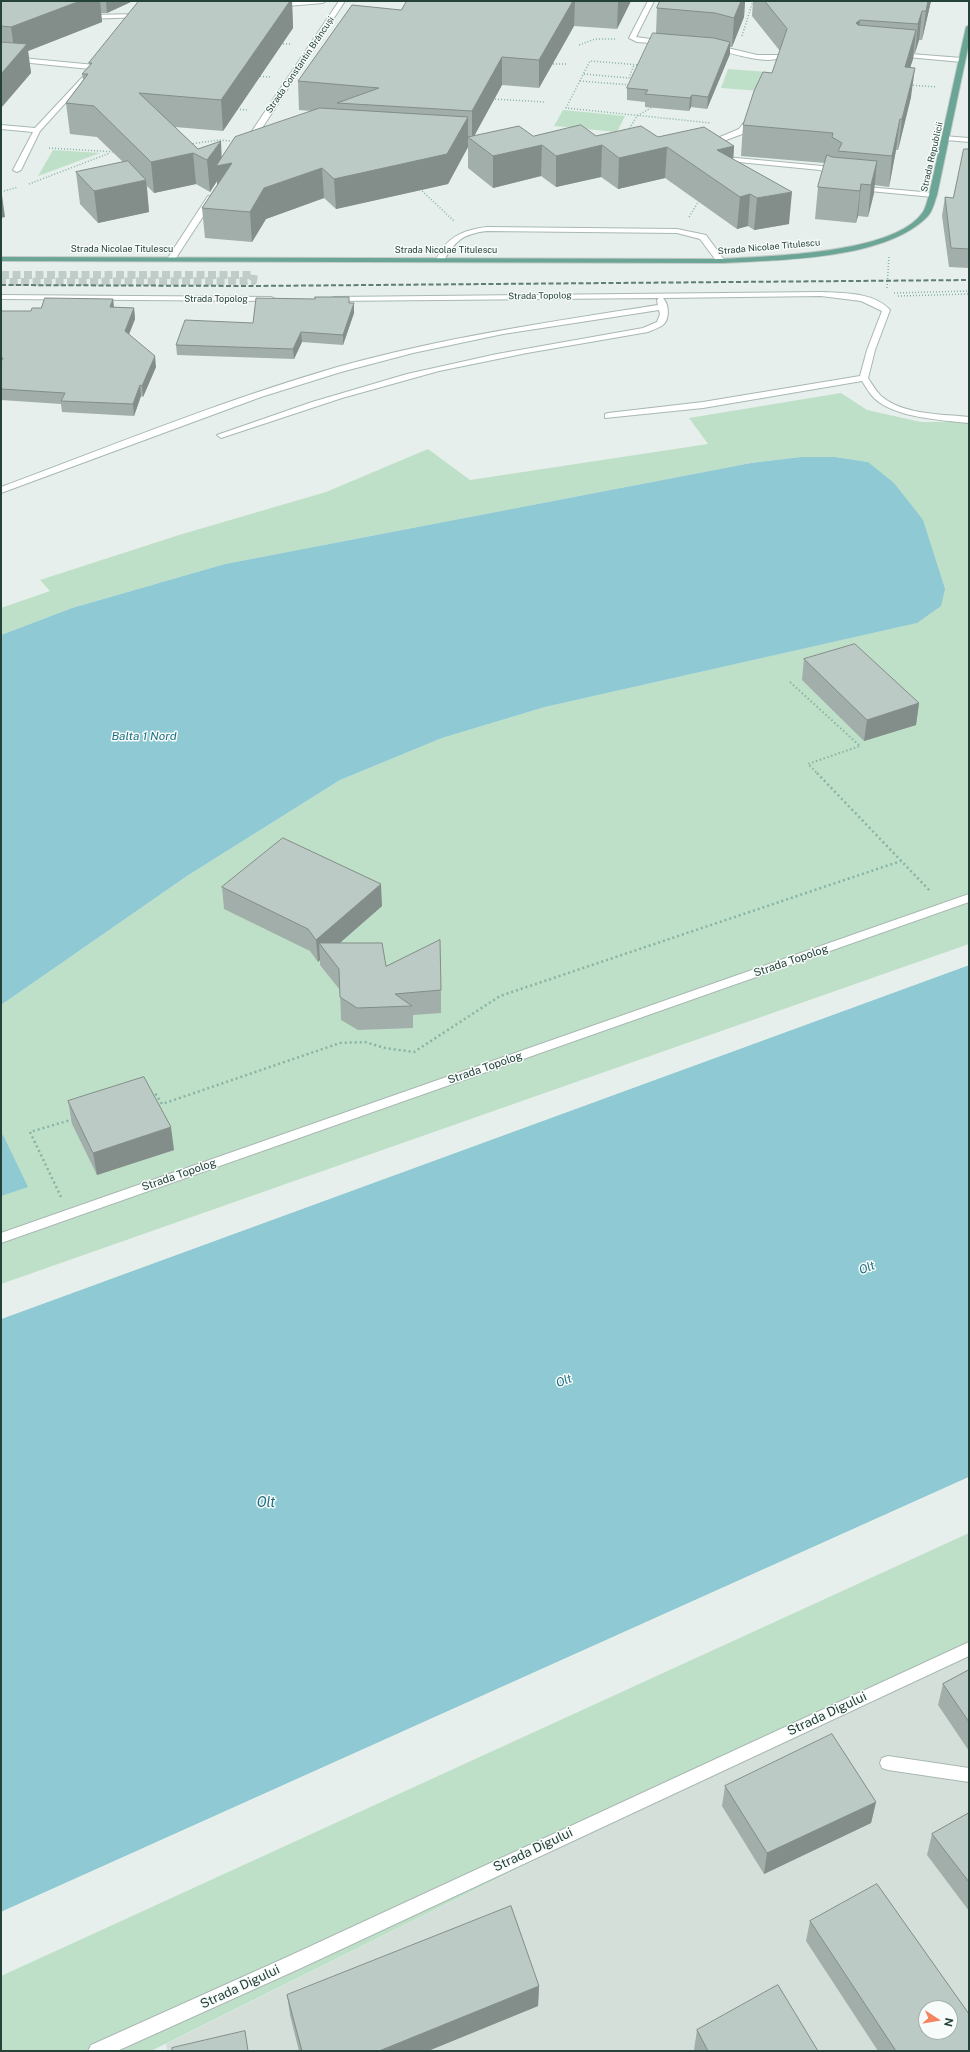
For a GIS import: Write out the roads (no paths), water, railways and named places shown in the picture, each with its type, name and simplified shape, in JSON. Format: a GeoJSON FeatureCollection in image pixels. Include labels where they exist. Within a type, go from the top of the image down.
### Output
{"type":"FeatureCollection","features":[{"type":"Feature","properties":{"kind":"main road","name":"Strada Republicii"},"geometry":{"type":"LineString","coordinates":[[890,238],[920,221],[927,213],[933,195],[946,138],[969,28]]}},
{"type":"Feature","properties":{"kind":"main road","name":"Strada Nicolae Titulescu"},"geometry":{"type":"LineString","coordinates":[[1,259],[721,261],[827,252],[861,246],[890,238]]}},
{"type":"Feature","properties":{"kind":"street"},"geometry":{"type":"LineString","coordinates":[[265,6],[323,1]]}},
{"type":"Feature","properties":{"kind":"street","name":"Strada Constantin Brâncuși"},"geometry":{"type":"LineString","coordinates":[[246,146],[261,130],[269,112],[342,1]]}},
{"type":"Feature","properties":{"kind":"street"},"geometry":{"type":"LineString","coordinates":[[650,1],[632,38],[674,44]]}},
{"type":"Feature","properties":{"kind":"street"},"geometry":{"type":"LineString","coordinates":[[77,16],[141,18]]}},
{"type":"Feature","properties":{"kind":"street"},"geometry":{"type":"LineString","coordinates":[[706,46],[761,58],[777,57]]}},
{"type":"Feature","properties":{"kind":"street"},"geometry":{"type":"LineString","coordinates":[[889,55],[962,60]]}},
{"type":"Feature","properties":{"kind":"street"},"geometry":{"type":"LineString","coordinates":[[1,58],[97,64],[37,130],[17,170]]}},
{"type":"Feature","properties":{"kind":"street"},"geometry":{"type":"LineString","coordinates":[[701,146],[719,141],[742,131],[753,116],[755,110]]}},
{"type":"Feature","properties":{"kind":"street"},"geometry":{"type":"LineString","coordinates":[[1,127],[37,130]]}},
{"type":"Feature","properties":{"kind":"street"},"geometry":{"type":"LineString","coordinates":[[946,138],[969,140]]}},
{"type":"Feature","properties":{"kind":"street"},"geometry":{"type":"LineString","coordinates":[[712,158],[822,168],[833,174],[833,186]]}},
{"type":"Feature","properties":{"kind":"street"},"geometry":{"type":"LineString","coordinates":[[852,187],[933,195]]}},
{"type":"Feature","properties":{"kind":"street"},"geometry":{"type":"LineString","coordinates":[[171,259],[214,195]]}},
{"type":"Feature","properties":{"kind":"street"},"geometry":{"type":"LineString","coordinates":[[440,260],[444,249],[453,239],[466,232],[486,229],[677,231],[703,237],[721,261]]}},
{"type":"Feature","properties":{"kind":"street","name":"Strada Topolog"},"geometry":{"type":"LineString","coordinates":[[327,299],[821,294],[863,298],[875,302],[886,310],[871,350],[864,378]]}},
{"type":"Feature","properties":{"kind":"street"},"geometry":{"type":"LineString","coordinates":[[221,435],[326,400],[416,374],[490,357],[645,330],[660,323],[664,314],[660,295]]}},
{"type":"Feature","properties":{"kind":"street","name":"Strada Topolog"},"geometry":{"type":"LineString","coordinates":[[1,297],[280,299]]}},
{"type":"Feature","properties":{"kind":"street"},"geometry":{"type":"LineString","coordinates":[[1,490],[258,395],[338,370],[412,351],[503,332],[663,307]]}},
{"type":"Feature","properties":{"kind":"street"},"geometry":{"type":"LineString","coordinates":[[608,416],[703,405],[864,378],[879,398],[900,408],[924,414],[969,420]]}},
{"type":"Feature","properties":{"kind":"street","name":"Strada Topolog"},"geometry":{"type":"LineString","coordinates":[[1,1238],[969,898]]}},
{"type":"Feature","properties":{"kind":"street","name":"Strada Digului"},"geometry":{"type":"LineString","coordinates":[[97,2051],[286,1966],[969,1648]]}},
{"type":"Feature","properties":{"kind":"street"},"geometry":{"type":"LineString","coordinates":[[888,1763],[969,1775]]}},
{"type":"Feature","properties":{"kind":"water","name":"Balta 1 Nord"},"geometry":{"type":"Polygon","coordinates":[[[801,457],[835,457],[868,462],[894,483],[923,520],[945,589],[941,606],[917,623],[545,707],[442,738],[340,780],[187,876],[1,1005],[1,635],[72,608],[225,564],[751,463],[801,457]]]}},
{"type":"Feature","properties":{"kind":"water","name":"Olt"},"geometry":{"type":"Polygon","coordinates":[[[969,965],[969,1477],[1,1912],[1,1319],[969,965]]]}},
{"type":"Feature","properties":{"kind":"water"},"geometry":{"type":"Polygon","coordinates":[[[3,1135],[28,1187],[1,1196],[1,1136],[3,1135]]]}},
{"type":"Feature","properties":{"kind":"tunnel"},"geometry":{"type":"LineString","coordinates":[[1,275],[254,275],[253,281],[1,282]]}},
{"type":"Feature","properties":{"kind":"railway"},"geometry":{"type":"LineString","coordinates":[[1,285],[253,286],[969,280]]}}]}
